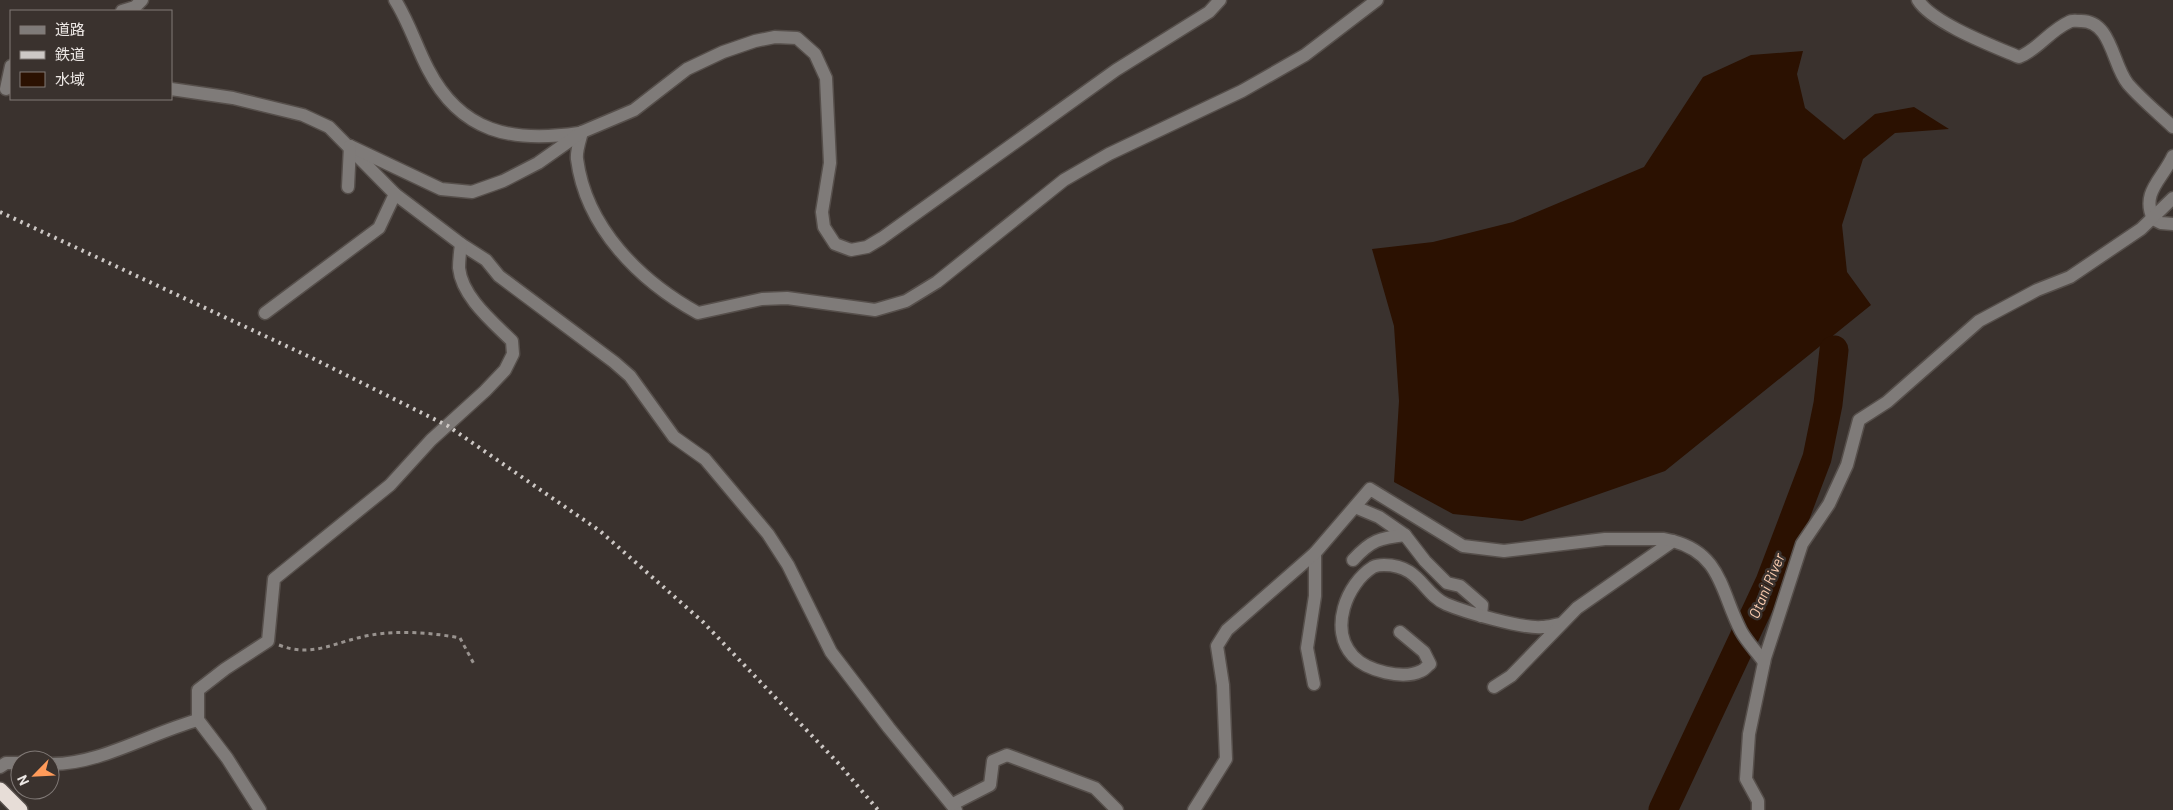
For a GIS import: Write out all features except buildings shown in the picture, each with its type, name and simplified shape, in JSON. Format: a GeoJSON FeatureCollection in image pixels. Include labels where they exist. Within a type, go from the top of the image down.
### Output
{"type":"FeatureCollection","features":[{"type":"Feature","properties":{"kind":"highway"},"geometry":{"type":"LineString","coordinates":[[0,790],[20,810]]}},
{"type":"Feature","properties":{"kind":"street"},"geometry":{"type":"LineString","coordinates":[[125,10],[134,7],[142,0]]}},
{"type":"Feature","properties":{"kind":"street"},"geometry":{"type":"LineString","coordinates":[[395,0],[441,93],[460,113],[486,129],[510,134],[536,135],[582,132]]}},
{"type":"Feature","properties":{"kind":"street"},"geometry":{"type":"LineString","coordinates":[[350,146],[442,189],[472,192],[504,181],[538,163],[582,132],[634,110],[687,69],[723,52],[755,41],[775,38],[797,38],[814,54],[826,78],[830,163],[822,212],[824,227],[835,244],[851,250],[866,247],[1116,70],[1209,12],[1220,0]]}},
{"type":"Feature","properties":{"kind":"street"},"geometry":{"type":"LineString","coordinates":[[582,132],[577,157],[588,197],[604,232],[630,262],[670,297],[698,313],[741,302],[779,298],[875,310],[906,301],[938,282],[1064,180],[1109,154],[1242,91],[1305,55],[1377,0]]}},
{"type":"Feature","properties":{"kind":"street"},"geometry":{"type":"LineString","coordinates":[[1918,0],[1924,9],[1940,19],[2019,57],[2032,52],[2049,35],[2070,21],[2085,20],[2096,25],[2105,33],[2116,62],[2127,82],[2173,127]]}},
{"type":"Feature","properties":{"kind":"street"},"geometry":{"type":"LineString","coordinates":[[6,89],[10,71]]}},
{"type":"Feature","properties":{"kind":"street"},"geometry":{"type":"LineString","coordinates":[[172,89],[233,98],[303,116],[329,127],[350,146],[394,194],[461,244],[486,260],[499,276],[630,376],[674,437],[705,459],[744,503],[768,534],[788,565],[831,652],[889,728],[955,807],[990,785],[993,760],[1007,754],[1095,788],[1117,810]]}},
{"type":"Feature","properties":{"kind":"street"},"geometry":{"type":"LineString","coordinates":[[348,187],[350,146]]}},
{"type":"Feature","properties":{"kind":"street"},"geometry":{"type":"LineString","coordinates":[[2173,156],[2152,191],[2147,206],[2152,219],[2161,223],[2173,224]]}},
{"type":"Feature","properties":{"kind":"street"},"geometry":{"type":"LineString","coordinates":[[265,313],[379,228],[394,194]]}},
{"type":"Feature","properties":{"kind":"street"},"geometry":{"type":"LineString","coordinates":[[1758,810],[1758,801],[1746,779],[1749,734],[1764,662],[1802,544],[1833,496],[1847,464],[1858,420],[1887,402],[1979,321],[2037,290],[2070,278],[2141,229],[2173,198]]}},
{"type":"Feature","properties":{"kind":"street"},"geometry":{"type":"LineString","coordinates":[[260,810],[227,758],[198,720],[198,690],[225,669],[268,641],[274,579],[390,485],[431,440],[448,426],[505,370],[513,354],[512,341],[490,320],[468,292],[459,270],[461,244]]}},
{"type":"Feature","properties":{"kind":"street"},"geometry":{"type":"LineString","coordinates":[[1194,810],[1226,759],[1223,685],[1217,646],[1226,630],[1315,553],[1370,489],[1463,546],[1504,551],[1605,540],[1664,538],[1696,549],[1712,564],[1742,633],[1764,662]]}},
{"type":"Feature","properties":{"kind":"street"},"geometry":{"type":"LineString","coordinates":[[1355,506],[1379,517],[1405,535],[1425,561],[1447,583],[1460,586],[1474,596],[1482,605],[1481,616]]}},
{"type":"Feature","properties":{"kind":"street"},"geometry":{"type":"LineString","coordinates":[[1353,560],[1365,547],[1380,538],[1405,535]]}},
{"type":"Feature","properties":{"kind":"street"},"geometry":{"type":"LineString","coordinates":[[1494,686],[1511,676],[1577,608],[1674,541]]}},
{"type":"Feature","properties":{"kind":"street"},"geometry":{"type":"LineString","coordinates":[[1314,684],[1307,648],[1315,596],[1315,553]]}},
{"type":"Feature","properties":{"kind":"street"},"geometry":{"type":"LineString","coordinates":[[1400,632],[1424,652],[1430,664],[1421,671],[1397,673],[1365,665],[1352,656],[1345,640],[1341,626],[1348,594],[1362,576],[1375,565],[1394,565],[1401,568],[1416,576],[1444,604],[1481,616],[1540,628],[1561,624]]}},
{"type":"Feature","properties":{"kind":"street"},"geometry":{"type":"LineString","coordinates":[[60,764],[70,764],[142,740],[170,727],[198,720]]}},
{"type":"Feature","properties":{"kind":"path"},"geometry":{"type":"LineString","coordinates":[[268,641],[288,649],[310,652],[373,634],[440,634],[460,638],[474,664]]}},
{"type":"Feature","properties":{"kind":"water"},"geometry":{"type":"Polygon","coordinates":[[[1803,51],[1797,74],[1805,108],[1844,140],[1875,114],[1914,107],[1949,129],[1895,133],[1863,159],[1842,225],[1847,272],[1871,305],[1665,471],[1522,521],[1453,514],[1394,482],[1399,401],[1394,326],[1372,249],[1433,242],[1513,222],[1644,167],[1703,77],[1751,55],[1803,51]]]}},
{"type":"Feature","properties":{"kind":"waterway","name":"Otani River"},"geometry":{"type":"LineString","coordinates":[[1663,810],[1770,582],[1817,458],[1828,404],[1834,350]]}},
{"type":"Feature","properties":{"kind":"railway"},"geometry":{"type":"LineString","coordinates":[[0,212],[312,358],[448,426],[600,531],[703,622],[839,764],[878,810]]}}]}
